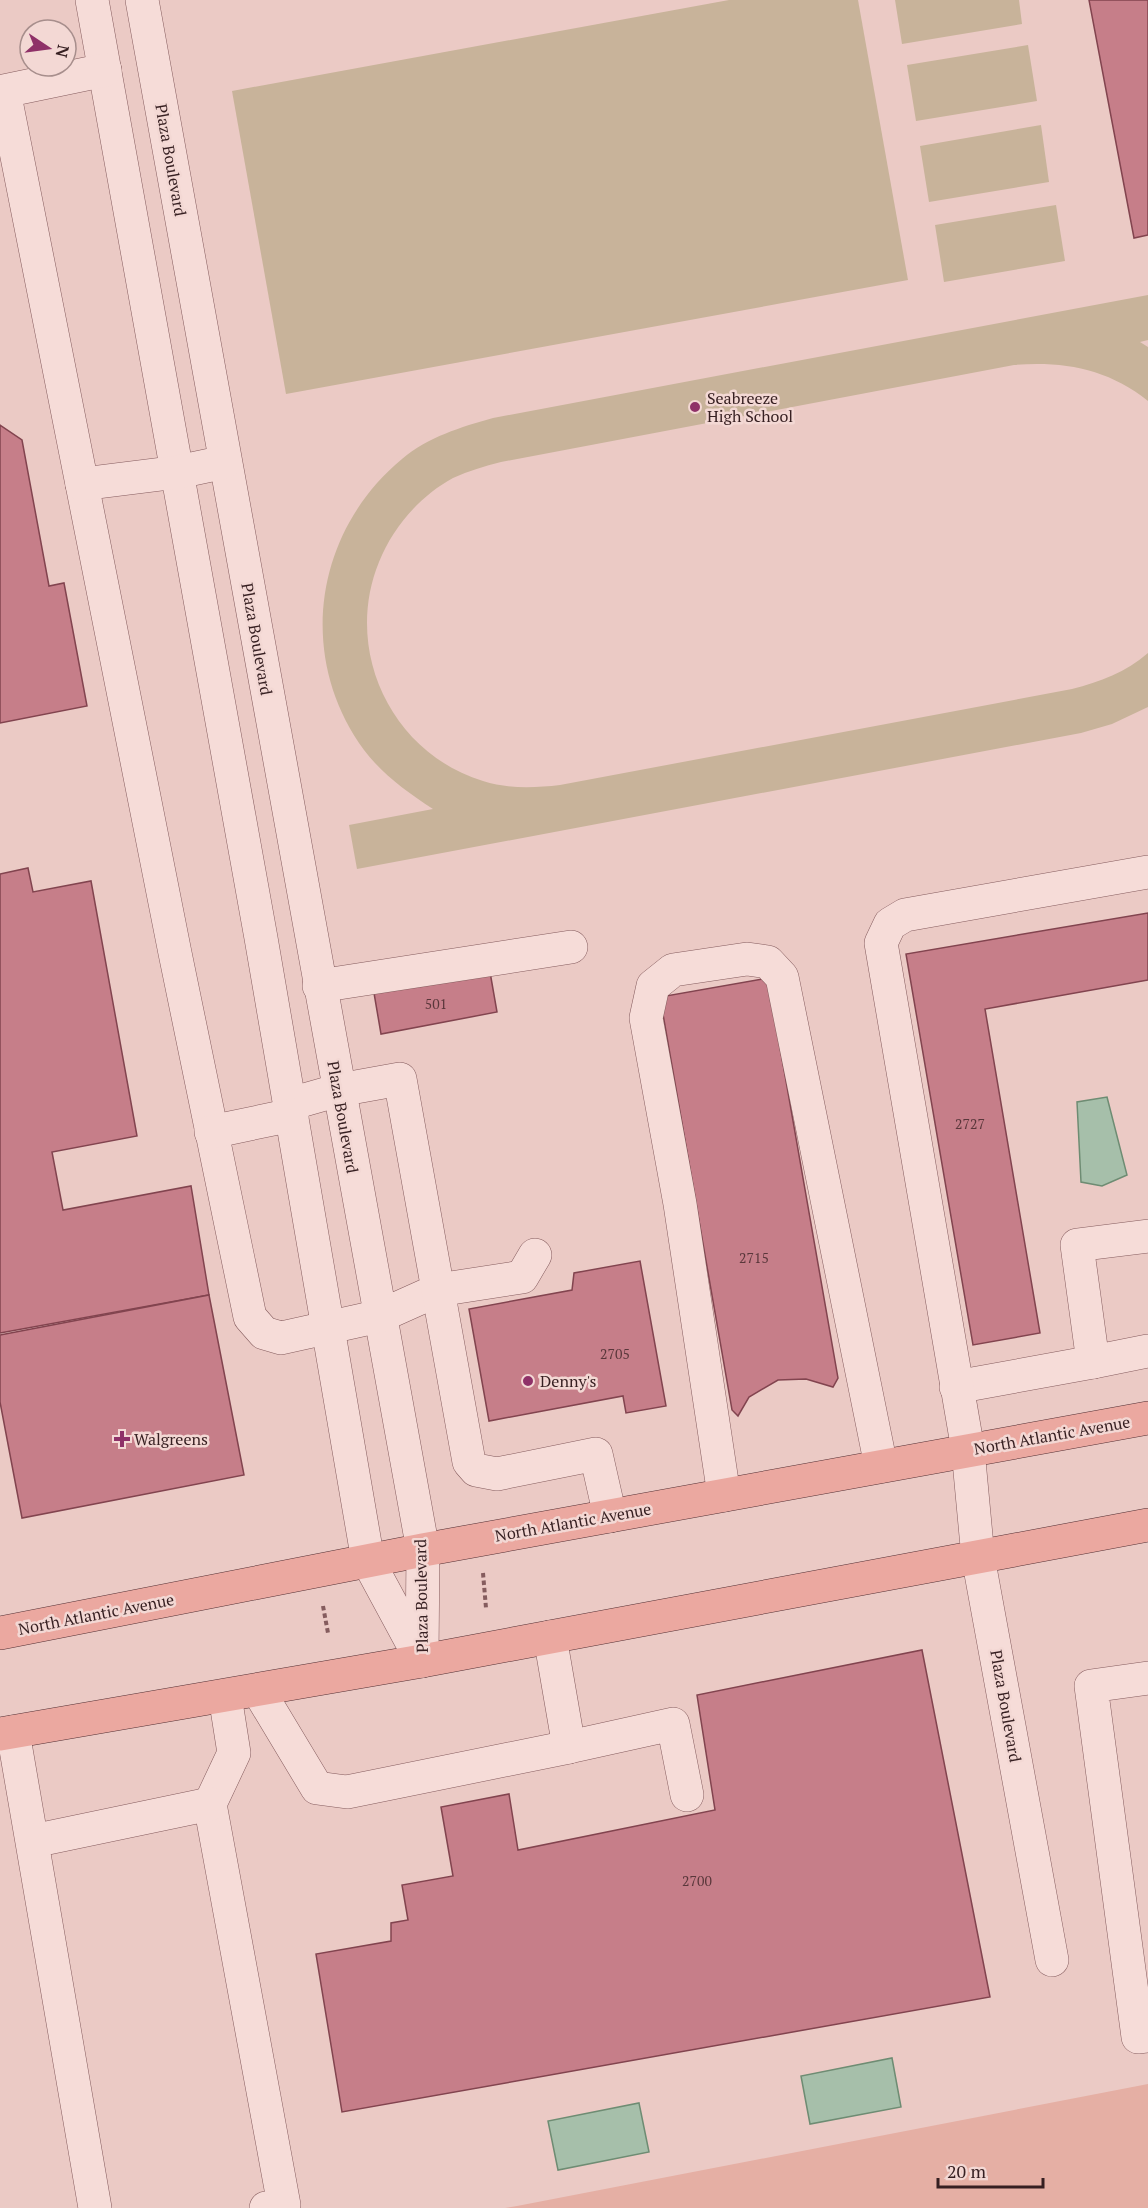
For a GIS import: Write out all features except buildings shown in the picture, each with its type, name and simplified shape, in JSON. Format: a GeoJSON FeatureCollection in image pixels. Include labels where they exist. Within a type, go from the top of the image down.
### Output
{"type":"FeatureCollection","features":[{"type":"Feature","properties":{"kind":"main road","name":"North Atlantic Avenue"},"geometry":{"type":"LineString","coordinates":[[0,1633],[423,1550],[1148,1418]]}},
{"type":"Feature","properties":{"kind":"main road"},"geometry":{"type":"LineString","coordinates":[[6,1733],[550,1638],[1148,1525]]}},
{"type":"Feature","properties":{"kind":"street","name":"Plaza Boulevard"},"geometry":{"type":"LineString","coordinates":[[92,0],[291,1110],[368,1561],[422,1661]]}},
{"type":"Feature","properties":{"kind":"street","name":"Plaza Boulevard"},"geometry":{"type":"LineString","coordinates":[[142,0],[423,1550],[422,1661]]}},
{"type":"Feature","properties":{"kind":"street"},"geometry":{"type":"LineString","coordinates":[[105,70],[2,91],[250,1317],[264,1333],[281,1338],[328,1328],[380,1316],[438,1290],[522,1277],[535,1255]]}},
{"type":"Feature","properties":{"kind":"street"},"geometry":{"type":"LineString","coordinates":[[82,484],[178,472],[225,462]]}},
{"type":"Feature","properties":{"kind":"street","name":"Plaza Boulevard"},"geometry":{"type":"LineString","coordinates":[[1052,1960],[978,1557],[968,1450],[881,943],[890,924],[905,915],[1148,872]]}},
{"type":"Feature","properties":{"kind":"street"},"geometry":{"type":"LineString","coordinates":[[319,986],[571,947]]}},
{"type":"Feature","properties":{"kind":"street"},"geometry":{"type":"LineString","coordinates":[[724,1495],[680,1204],[646,1018],[653,986],[673,970],[747,959],[768,962],[782,977],[881,1466]]}},
{"type":"Feature","properties":{"kind":"street"},"geometry":{"type":"LineString","coordinates":[[212,1132],[291,1110],[339,1090],[400,1078],[469,1462],[476,1470],[497,1474],[596,1454],[610,1516]]}},
{"type":"Feature","properties":{"kind":"street"},"geometry":{"type":"LineString","coordinates":[[1093,1362],[1077,1245],[1148,1236]]}},
{"type":"Feature","properties":{"kind":"street"},"geometry":{"type":"LineString","coordinates":[[956,1387],[1148,1351]]}},
{"type":"Feature","properties":{"kind":"street"},"geometry":{"type":"LineString","coordinates":[[550,1638],[569,1747]]}},
{"type":"Feature","properties":{"kind":"street"},"geometry":{"type":"LineString","coordinates":[[1148,1678],[1091,1686],[1138,2037],[1148,2036]]}},
{"type":"Feature","properties":{"kind":"street"},"geometry":{"type":"LineString","coordinates":[[258,1690],[317,1788],[347,1792],[673,1724],[687,1795]]}},
{"type":"Feature","properties":{"kind":"street"},"geometry":{"type":"LineString","coordinates":[[225,1695],[234,1753],[210,1804],[284,2205],[266,2208]]}},
{"type":"Feature","properties":{"kind":"street"},"geometry":{"type":"LineString","coordinates":[[6,1733],[33,1840],[94,2208]]}},
{"type":"Feature","properties":{"kind":"street"},"geometry":{"type":"LineString","coordinates":[[33,1840],[210,1804]]}},
{"type":"Feature","properties":{"kind":"path"},"geometry":{"type":"LineString","coordinates":[[483,1572],[486,1608]]}},
{"type":"Feature","properties":{"kind":"path"},"geometry":{"type":"LineString","coordinates":[[323,1606],[328,1633]]}},
{"type":"Feature","properties":{"kind":"shaded area"},"geometry":{"type":"Polygon","coordinates":[[[729,0],[858,0],[908,280],[286,394],[232,91],[729,0]]]}},
{"type":"Feature","properties":{"kind":"shaded area"},"geometry":{"type":"Polygon","coordinates":[[[895,0],[1019,0],[1022,24],[902,44],[895,0]]]}},
{"type":"Feature","properties":{"kind":"shaded area"},"geometry":{"type":"Polygon","coordinates":[[[1028,45],[1037,101],[916,121],[907,65],[1028,45]]]}},
{"type":"Feature","properties":{"kind":"shaded area"},"geometry":{"type":"Polygon","coordinates":[[[1041,125],[1049,182],[929,202],[920,146],[1041,125]]]}},
{"type":"Feature","properties":{"kind":"shaded area"},"geometry":{"type":"Polygon","coordinates":[[[1056,205],[1065,261],[944,282],[935,225],[1056,205]]]}},
{"type":"Feature","properties":{"kind":"shaded area"},"geometry":{"type":"Polygon","coordinates":[[[1148,295],[1148,340],[1140,342],[1148,347],[1148,401],[1133,390],[1101,374],[1050,364],[1014,365],[501,462],[453,478],[419,503],[400,525],[385,549],[369,596],[367,629],[372,663],[383,694],[400,723],[423,747],[451,767],[492,784],[511,787],[560,785],[1072,689],[1112,676],[1131,666],[1148,653],[1148,707],[1112,724],[1081,733],[357,869],[349,825],[433,809],[379,767],[364,750],[342,714],[329,676],[323,636],[324,597],[333,559],[349,522],[372,489],[412,451],[445,434],[493,418],[1148,295]]]}},
{"type":"Feature","properties":{"kind":"shaded area"},"geometry":{"type":"Polygon","coordinates":[[[1107,1097],[1127,1175],[1102,1186],[1081,1182],[1077,1102],[1107,1097]]]}},
{"type":"Feature","properties":{"kind":"shaded area"},"geometry":{"type":"Polygon","coordinates":[[[892,2058],[901,2107],[810,2124],[801,2076],[892,2058]]]}},
{"type":"Feature","properties":{"kind":"shaded area"},"geometry":{"type":"Polygon","coordinates":[[[639,2103],[649,2152],[558,2170],[548,2121],[639,2103]]]}},
{"type":"Feature","properties":{"kind":"sand"},"geometry":{"type":"Polygon","coordinates":[[[1148,2084],[1148,2208],[505,2208],[517,2206],[1148,2084]]]}},
{"type":"Feature","properties":{"kind":"place","name":"Seabreeze High School"},"geometry":{"type":"Point","coordinates":[695,407]}},
{"type":"Feature","properties":{"kind":"place","name":"Denny's"},"geometry":{"type":"Point","coordinates":[528,1381]}},
{"type":"Feature","properties":{"kind":"place","name":"Walgreens"},"geometry":{"type":"Point","coordinates":[122,1439]}}]}
